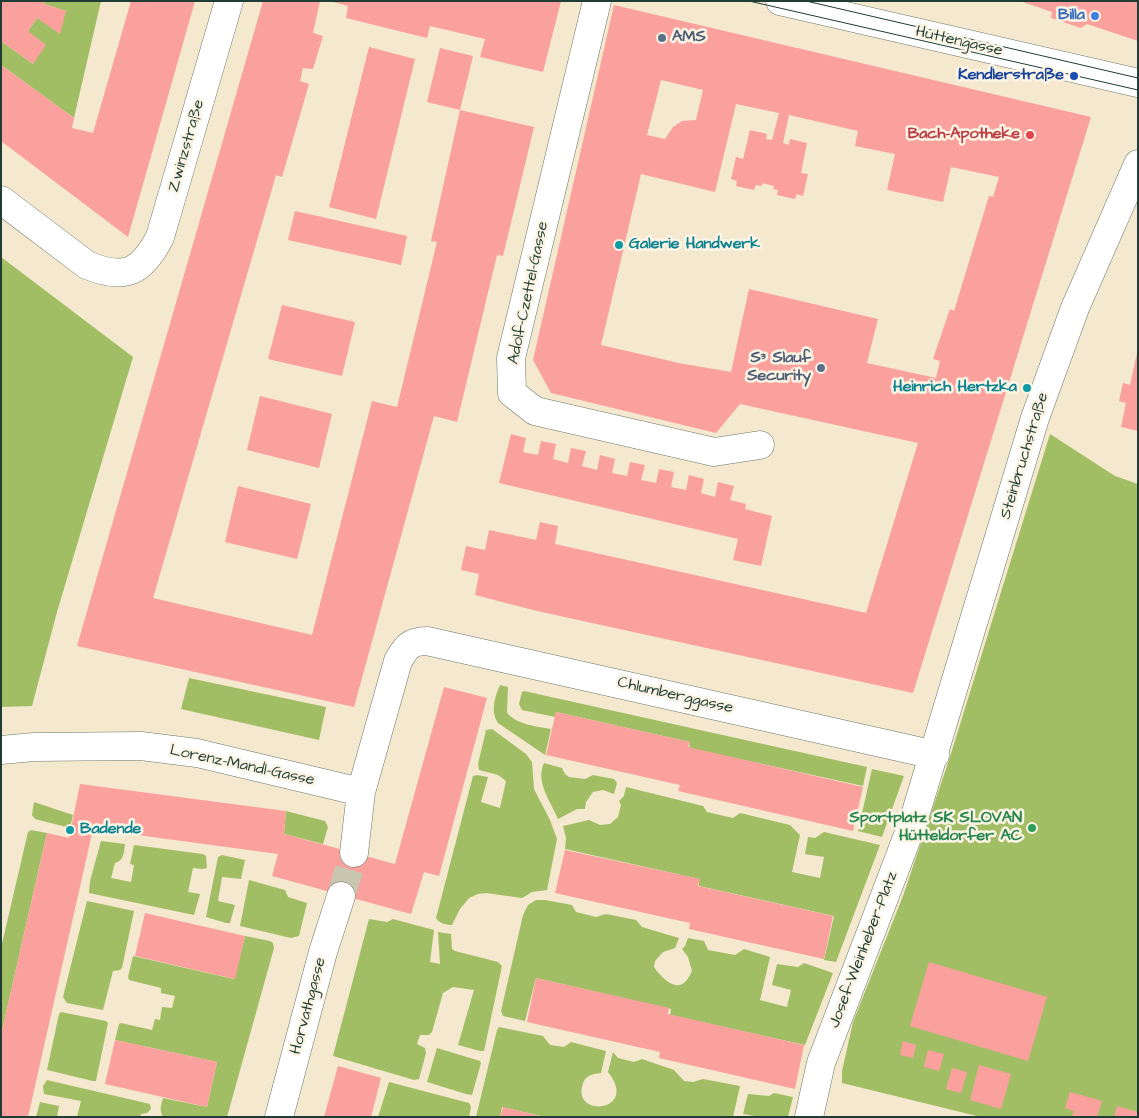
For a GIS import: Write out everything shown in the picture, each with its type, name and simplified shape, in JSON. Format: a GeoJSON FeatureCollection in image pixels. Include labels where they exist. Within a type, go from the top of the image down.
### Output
{"type":"FeatureCollection","features":[{"type":"Feature","properties":{"kind":"street","name":"Zwinzstraße"},"geometry":{"type":"LineString","coordinates":[[1,200],[87,266],[102,272],[120,273],[135,268],[150,256],[160,236],[229,1]]}},
{"type":"Feature","properties":{"kind":"street","name":"Adolf-Czettel-Gasse"},"geometry":{"type":"LineString","coordinates":[[597,1],[511,358],[512,393],[535,410],[714,452],[760,445]]}},
{"type":"Feature","properties":{"kind":"street","name":"Huttengasse"},"geometry":{"type":"LineString","coordinates":[[780,1],[1138,83]]}},
{"type":"Feature","properties":{"kind":"street","name":"Steinbruchstraße"},"geometry":{"type":"LineString","coordinates":[[935,756],[1035,418],[1074,308],[1138,164]]}},
{"type":"Feature","properties":{"kind":"street","name":"Chlumberggasse"},"geometry":{"type":"LineString","coordinates":[[361,792],[398,661],[406,648],[416,641],[427,641],[511,659],[935,756]]}},
{"type":"Feature","properties":{"kind":"street","name":"Lorenz-Mandl-Gasse"},"geometry":{"type":"LineString","coordinates":[[2,754],[34,747],[141,746],[160,748],[197,753],[361,792]]}},
{"type":"Feature","properties":{"kind":"street","name":"Josef-Weinheber-Platz"},"geometry":{"type":"LineString","coordinates":[[809,1117],[821,1063],[914,822],[935,756]]}},
{"type":"Feature","properties":{"kind":"street"},"geometry":{"type":"LineString","coordinates":[[354,852],[361,792]]}},
{"type":"Feature","properties":{"kind":"street","name":"Horvathgasse"},"geometry":{"type":"LineString","coordinates":[[278,1117],[341,896]]}},
{"type":"Feature","properties":{"kind":"green space"},"geometry":{"type":"Polygon","coordinates":[[[45,1],[101,1],[74,118],[1,65],[1,41],[33,64],[28,31],[37,18],[66,11],[44,4],[45,1]]]}},
{"type":"Feature","properties":{"kind":"green space"},"geometry":{"type":"Polygon","coordinates":[[[1,257],[133,357],[57,612],[32,706],[1,707],[1,257]]]}},
{"type":"Feature","properties":{"kind":"green space","name":"Sportplatz SK SLOVAN Hütteldorfer AC"},"geometry":{"type":"Polygon","coordinates":[[[1050,434],[1115,476],[1138,484],[1138,1117],[981,1117],[842,1083],[842,1071],[853,1022],[903,896],[949,760],[1050,434]]]}},
{"type":"Feature","properties":{"kind":"green space"},"geometry":{"type":"Polygon","coordinates":[[[189,678],[326,707],[319,740],[181,709],[189,678]]]}},
{"type":"Feature","properties":{"kind":"green space"},"geometry":{"type":"Polygon","coordinates":[[[500,685],[508,687],[507,713],[511,717],[527,724],[551,729],[545,755],[498,723],[494,709],[500,685]]]}},
{"type":"Feature","properties":{"kind":"green space"},"geometry":{"type":"Polygon","coordinates":[[[522,692],[867,767],[863,786],[689,748],[690,742],[556,712],[555,717],[522,710],[519,704],[522,692]]]}},
{"type":"Feature","properties":{"kind":"green space"},"geometry":{"type":"Polygon","coordinates":[[[492,729],[526,754],[532,762],[534,789],[550,820],[557,839],[547,890],[532,892],[522,898],[486,893],[478,894],[469,898],[460,909],[452,925],[445,924],[436,918],[473,776],[488,777],[481,802],[500,808],[506,781],[498,775],[479,770],[478,764],[486,730],[492,729]]]}},
{"type":"Feature","properties":{"kind":"green space"},"geometry":{"type":"Polygon","coordinates":[[[544,763],[562,768],[569,777],[585,779],[593,775],[614,779],[617,783],[614,794],[603,790],[593,792],[586,802],[585,809],[577,809],[558,819],[548,799],[541,777],[544,763]]]}},
{"type":"Feature","properties":{"kind":"green space"},"geometry":{"type":"Polygon","coordinates":[[[872,769],[904,776],[882,837],[858,831],[872,769]]]}},
{"type":"Feature","properties":{"kind":"green space"},"geometry":{"type":"Polygon","coordinates":[[[626,787],[703,806],[707,812],[733,818],[740,813],[790,825],[800,835],[792,872],[820,878],[824,857],[805,854],[808,837],[815,838],[824,832],[880,845],[836,962],[824,960],[834,916],[699,886],[699,879],[565,849],[566,838],[563,826],[589,820],[600,825],[610,824],[618,817],[621,805],[619,801],[624,796],[626,787]]]}},
{"type":"Feature","properties":{"kind":"green space"},"geometry":{"type":"Polygon","coordinates":[[[34,802],[73,815],[70,828],[35,819],[32,815],[34,802]]]}},
{"type":"Feature","properties":{"kind":"green space"},"geometry":{"type":"Polygon","coordinates":[[[286,811],[325,821],[328,827],[323,844],[284,834],[286,811]]]}},
{"type":"Feature","properties":{"kind":"green space"},"geometry":{"type":"Polygon","coordinates":[[[31,830],[47,833],[1,1035],[1,948],[28,832],[31,830]]]}},
{"type":"Feature","properties":{"kind":"green space"},"geometry":{"type":"Polygon","coordinates":[[[101,841],[125,844],[123,856],[115,863],[111,878],[131,882],[134,865],[130,864],[134,845],[203,854],[206,856],[207,868],[193,868],[188,892],[200,894],[194,915],[89,893],[90,881],[101,841]]]}},
{"type":"Feature","properties":{"kind":"green space"},"geometry":{"type":"Polygon","coordinates":[[[222,855],[245,860],[241,879],[222,877],[218,901],[235,905],[230,923],[206,917],[218,857],[222,855]]]}},
{"type":"Feature","properties":{"kind":"green space"},"geometry":{"type":"Polygon","coordinates":[[[249,880],[285,890],[288,897],[307,903],[299,936],[291,938],[240,926],[249,880]]]}},
{"type":"Feature","properties":{"kind":"green space"},"geometry":{"type":"Polygon","coordinates":[[[536,900],[572,905],[576,912],[596,917],[606,914],[636,920],[642,927],[679,938],[675,948],[663,952],[655,961],[654,967],[663,978],[673,984],[683,983],[688,979],[692,971],[688,957],[682,949],[688,938],[704,941],[708,950],[735,955],[744,949],[770,957],[760,1000],[787,1007],[791,990],[772,985],[777,964],[798,967],[804,963],[833,973],[805,1045],[670,1015],[671,1009],[536,978],[525,1021],[503,1016],[501,1011],[523,915],[528,905],[536,900]]]}},
{"type":"Feature","properties":{"kind":"green space"},"geometry":{"type":"Polygon","coordinates":[[[87,901],[134,911],[122,968],[113,971],[103,1010],[67,1003],[63,997],[87,901]]]}},
{"type":"Feature","properties":{"kind":"green space"},"geometry":{"type":"Polygon","coordinates":[[[369,919],[387,922],[393,919],[434,930],[430,962],[440,964],[438,932],[451,934],[452,949],[455,951],[498,962],[502,966],[484,1051],[458,1045],[474,990],[453,987],[443,993],[432,1032],[429,1035],[420,1035],[417,1044],[425,1048],[426,1053],[419,1079],[414,1080],[333,1056],[369,919]]]}},
{"type":"Feature","properties":{"kind":"green space"},"geometry":{"type":"Polygon","coordinates":[[[245,936],[270,941],[273,943],[274,948],[227,1117],[163,1117],[161,1105],[163,1098],[207,1107],[217,1062],[115,1040],[119,1024],[121,1023],[152,1030],[155,1019],[160,1020],[162,1007],[172,1008],[175,996],[161,993],[161,988],[129,980],[133,956],[234,979],[245,936]]]}},
{"type":"Feature","properties":{"kind":"green space"},"geometry":{"type":"Polygon","coordinates":[[[61,1012],[108,1023],[96,1081],[47,1070],[61,1012]]]}},
{"type":"Feature","properties":{"kind":"green space"},"geometry":{"type":"Polygon","coordinates":[[[499,1027],[543,1036],[550,1045],[564,1047],[571,1042],[606,1051],[601,1073],[588,1076],[584,1080],[582,1097],[587,1103],[595,1106],[604,1106],[612,1102],[616,1095],[615,1085],[608,1072],[613,1052],[618,1058],[634,1062],[642,1059],[674,1070],[684,1081],[693,1082],[703,1079],[740,1086],[733,1117],[545,1117],[502,1107],[500,1117],[476,1117],[499,1027]]]}},
{"type":"Feature","properties":{"kind":"green space"},"geometry":{"type":"Polygon","coordinates":[[[437,1048],[480,1061],[472,1095],[427,1082],[437,1048]]]}},
{"type":"Feature","properties":{"kind":"green space"},"geometry":{"type":"Polygon","coordinates":[[[47,1080],[150,1104],[151,1109],[147,1113],[141,1114],[140,1117],[77,1117],[81,1101],[44,1094],[43,1086],[47,1080]]]}},
{"type":"Feature","properties":{"kind":"green space"},"geometry":{"type":"Polygon","coordinates":[[[389,1082],[469,1103],[471,1107],[469,1117],[378,1117],[389,1082]]]}},
{"type":"Feature","properties":{"kind":"green space"},"geometry":{"type":"Polygon","coordinates":[[[774,1093],[793,1097],[788,1117],[760,1117],[743,1114],[748,1094],[769,1096],[774,1093]]]}},
{"type":"Feature","properties":{"kind":"green space"},"geometry":{"type":"Polygon","coordinates":[[[40,1102],[59,1106],[57,1117],[36,1117],[40,1102]]]}},
{"type":"Feature","properties":{"kind":"building"},"geometry":{"type":"Polygon","coordinates":[[[1,1],[45,1],[44,4],[66,11],[60,34],[37,18],[28,31],[46,45],[33,64],[1,41],[1,1]]]}},
{"type":"Feature","properties":{"kind":"building"},"geometry":{"type":"Polygon","coordinates":[[[131,1],[195,1],[128,237],[1,141],[1,65],[74,118],[72,128],[93,133],[131,1]]]}},
{"type":"Feature","properties":{"kind":"building"},"geometry":{"type":"Polygon","coordinates":[[[263,1],[320,1],[313,33],[323,36],[313,69],[303,68],[300,81],[309,84],[282,177],[276,175],[153,598],[312,635],[372,401],[397,407],[437,242],[431,241],[460,110],[534,127],[503,256],[497,255],[457,422],[434,416],[354,707],[77,646],[263,1]]]}},
{"type":"Feature","properties":{"kind":"building"},"geometry":{"type":"Polygon","coordinates":[[[330,1],[561,1],[543,72],[480,57],[485,39],[430,26],[427,38],[346,18],[348,6],[330,1]]]}},
{"type":"Feature","properties":{"kind":"building"},"geometry":{"type":"Polygon","coordinates":[[[1020,1],[1138,1],[1138,41],[1087,24],[1081,28],[1051,18],[1052,12],[1020,1]]]}},
{"type":"Feature","properties":{"kind":"building"},"geometry":{"type":"Polygon","coordinates":[[[614,5],[1091,117],[913,693],[537,611],[475,595],[479,574],[461,570],[466,546],[485,550],[489,530],[536,540],[540,522],[558,526],[555,544],[866,613],[918,443],[740,404],[716,433],[551,393],[533,360],[614,5]],[[661,80],[647,135],[665,139],[673,127],[682,121],[696,120],[703,90],[661,80]],[[736,104],[715,192],[641,174],[601,345],[679,363],[731,372],[749,289],[878,319],[867,363],[936,378],[940,361],[933,359],[950,309],[954,311],[989,196],[993,197],[999,177],[951,167],[943,202],[887,190],[895,154],[855,146],[858,131],[789,115],[783,143],[789,145],[790,139],[807,143],[801,173],[808,174],[803,196],[797,194],[795,199],[777,195],[778,190],[773,189],[774,186],[762,183],[762,186],[756,185],[754,190],[736,186],[737,181],[731,179],[736,157],[743,159],[750,130],[767,134],[766,139],[772,140],[779,113],[736,104]]]}},
{"type":"Feature","properties":{"kind":"building"},"geometry":{"type":"Polygon","coordinates":[[[369,47],[415,59],[376,219],[329,207],[369,47]]]}},
{"type":"Feature","properties":{"kind":"building"},"geometry":{"type":"Polygon","coordinates":[[[440,48],[473,56],[460,110],[427,102],[440,48]]]}},
{"type":"Feature","properties":{"kind":"building"},"geometry":{"type":"Polygon","coordinates":[[[295,211],[407,236],[401,265],[288,240],[295,211]]]}},
{"type":"Feature","properties":{"kind":"building"},"geometry":{"type":"Polygon","coordinates":[[[282,305],[355,322],[342,376],[268,359],[282,305]]]}},
{"type":"Feature","properties":{"kind":"building"},"geometry":{"type":"Polygon","coordinates":[[[1137,353],[1138,431],[1121,427],[1126,403],[1119,401],[1123,383],[1130,385],[1137,353]]]}},
{"type":"Feature","properties":{"kind":"building"},"geometry":{"type":"Polygon","coordinates":[[[260,396],[332,414],[319,468],[247,450],[260,396]]]}},
{"type":"Feature","properties":{"kind":"building"},"geometry":{"type":"Polygon","coordinates":[[[511,434],[526,438],[523,452],[538,455],[541,441],[556,444],[553,459],[568,463],[571,448],[586,451],[582,466],[597,470],[600,455],[615,459],[612,473],[627,476],[630,462],[645,465],[641,480],[656,483],[659,469],[674,472],[671,487],[686,490],[689,475],[704,479],[701,493],[715,497],[718,482],[734,486],[730,500],[746,504],[745,509],[772,516],[761,566],[733,560],[738,539],[499,483],[511,434]]]}},
{"type":"Feature","properties":{"kind":"building"},"geometry":{"type":"Polygon","coordinates":[[[238,486],[311,504],[297,559],[225,542],[238,486]]]}},
{"type":"Feature","properties":{"kind":"building"},"geometry":{"type":"Polygon","coordinates":[[[444,687],[487,698],[439,876],[424,872],[411,914],[272,876],[278,854],[93,829],[28,1117],[1,1117],[1,1035],[47,833],[69,838],[80,784],[286,811],[284,834],[395,864],[444,687]]]}},
{"type":"Feature","properties":{"kind":"building"},"geometry":{"type":"Polygon","coordinates":[[[556,712],[690,742],[688,747],[863,787],[853,831],[678,791],[680,785],[546,755],[556,712]]]}},
{"type":"Feature","properties":{"kind":"building"},"geometry":{"type":"Polygon","coordinates":[[[565,850],[700,879],[698,886],[833,916],[824,959],[689,929],[690,923],[555,893],[565,850]]]}},
{"type":"Feature","properties":{"kind":"building"},"geometry":{"type":"Polygon","coordinates":[[[145,913],[245,936],[235,979],[135,956],[145,913]]]}},
{"type":"Feature","properties":{"kind":"building"},"geometry":{"type":"Polygon","coordinates":[[[929,962],[1047,997],[1028,1061],[910,1026],[929,962]]]}},
{"type":"Feature","properties":{"kind":"building"},"geometry":{"type":"Polygon","coordinates":[[[536,978],[669,1008],[668,1014],[804,1045],[795,1089],[659,1058],[660,1052],[527,1022],[536,978]]]}},
{"type":"Feature","properties":{"kind":"building"},"geometry":{"type":"Polygon","coordinates":[[[115,1040],[217,1062],[207,1107],[105,1084],[115,1040]]]}},
{"type":"Feature","properties":{"kind":"building"},"geometry":{"type":"Polygon","coordinates":[[[903,1041],[916,1045],[913,1058],[900,1055],[903,1041]]]}},
{"type":"Feature","properties":{"kind":"building"},"geometry":{"type":"Polygon","coordinates":[[[928,1050],[944,1054],[939,1071],[924,1067],[928,1050]]]}},
{"type":"Feature","properties":{"kind":"building"},"geometry":{"type":"Polygon","coordinates":[[[979,1065],[1011,1074],[1001,1109],[970,1100],[979,1065]]]}},
{"type":"Feature","properties":{"kind":"building"},"geometry":{"type":"Polygon","coordinates":[[[338,1066],[381,1078],[371,1117],[324,1117],[338,1066]]]}},
{"type":"Feature","properties":{"kind":"building"},"geometry":{"type":"Polygon","coordinates":[[[952,1068],[967,1072],[961,1093],[946,1089],[952,1068]]]}},
{"type":"Feature","properties":{"kind":"building"},"geometry":{"type":"Polygon","coordinates":[[[1070,1092],[1102,1101],[1097,1117],[1072,1116],[1074,1111],[1065,1108],[1070,1092]]]}},
{"type":"Feature","properties":{"kind":"building"},"geometry":{"type":"Polygon","coordinates":[[[1117,1106],[1138,1112],[1138,1117],[1114,1117],[1117,1106]]]}},
{"type":"Feature","properties":{"kind":"building"},"geometry":{"type":"Polygon","coordinates":[[[503,1107],[540,1116],[540,1117],[500,1117],[503,1107]]]}},
{"type":"Feature","properties":{"kind":"tunnel"},"geometry":{"type":"LineString","coordinates":[[341,896],[354,853]]}},
{"type":"Feature","properties":{"kind":"tram line"},"geometry":{"type":"LineString","coordinates":[[749,1],[1138,90]]}},
{"type":"Feature","properties":{"kind":"tram line"},"geometry":{"type":"LineString","coordinates":[[806,1],[1138,78]]}},
{"type":"Feature","properties":{"kind":"place","name":"Billa"},"geometry":{"type":"Point","coordinates":[1095,16]}},
{"type":"Feature","properties":{"kind":"place","name":"AMS"},"geometry":{"type":"Point","coordinates":[662,38]}},
{"type":"Feature","properties":{"kind":"place","name":"Kendlerstraße"},"geometry":{"type":"Point","coordinates":[1074,76]}},
{"type":"Feature","properties":{"kind":"place","name":"Bach-Apotheke"},"geometry":{"type":"Point","coordinates":[1030,135]}},
{"type":"Feature","properties":{"kind":"place","name":"Galerie Handwerk"},"geometry":{"type":"Point","coordinates":[619,245]}},
{"type":"Feature","properties":{"kind":"place","name":"S³ Slauf Security"},"geometry":{"type":"Point","coordinates":[821,368]}},
{"type":"Feature","properties":{"kind":"place","name":"Heinrich Hertzka"},"geometry":{"type":"Point","coordinates":[1027,388]}},
{"type":"Feature","properties":{"kind":"place","name":"Sportplatz SK SLOVAN Hütteldorfer AC"},"geometry":{"type":"Point","coordinates":[1032,828]}},
{"type":"Feature","properties":{"kind":"place","name":"Badende"},"geometry":{"type":"Point","coordinates":[70,830]}}]}
